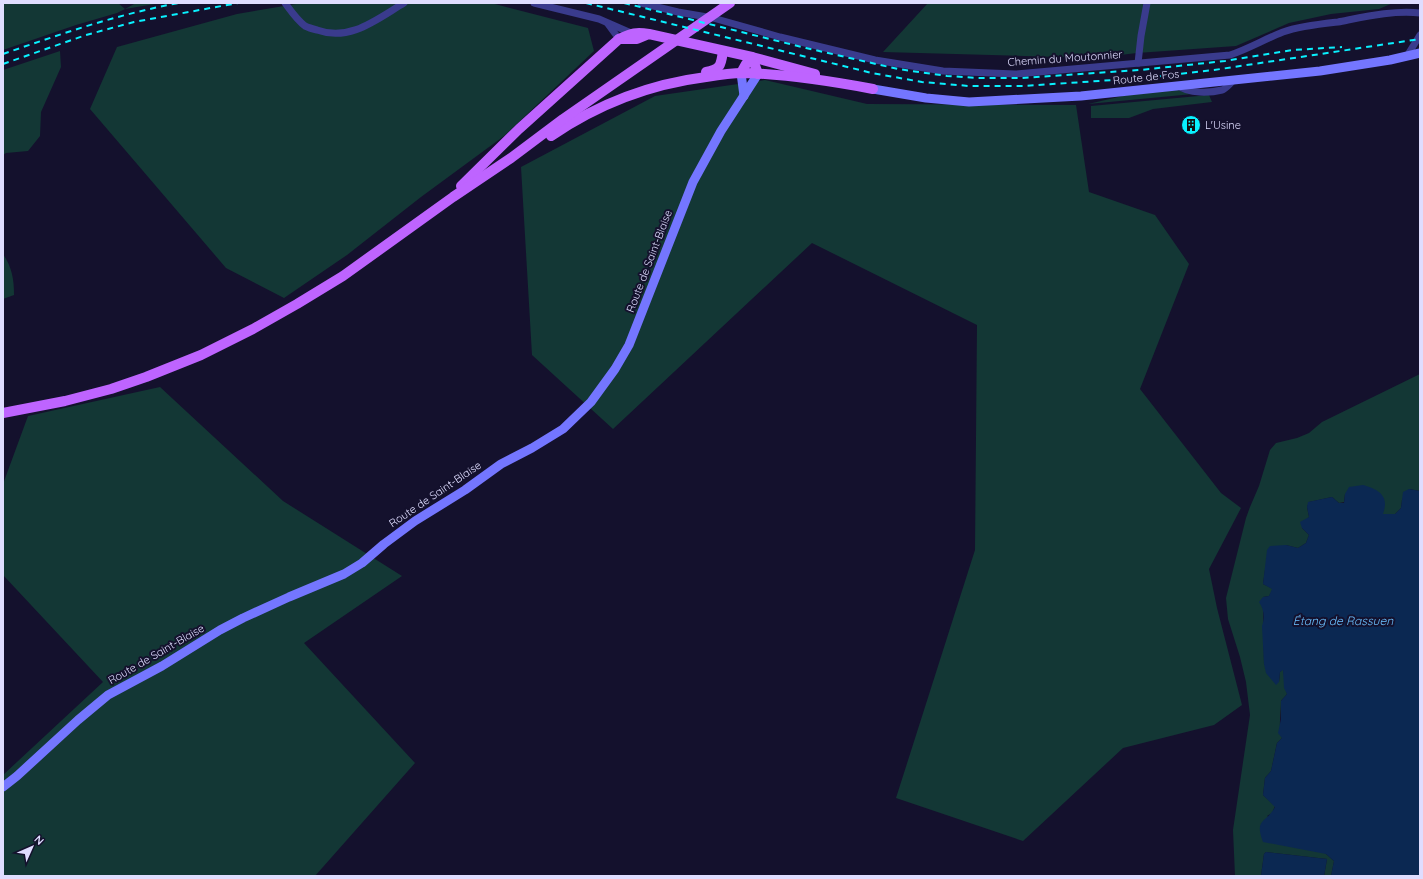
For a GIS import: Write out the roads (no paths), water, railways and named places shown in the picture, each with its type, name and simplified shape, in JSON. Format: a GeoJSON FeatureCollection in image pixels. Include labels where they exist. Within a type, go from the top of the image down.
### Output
{"type":"FeatureCollection","features":[{"type":"Feature","properties":{"kind":"main road"},"geometry":{"type":"LineString","coordinates":[[3,413],[65,401],[111,389],[167,369],[201,355],[298,304],[343,276],[453,197],[512,158],[563,119],[663,51],[728,4]]}},
{"type":"Feature","properties":{"kind":"main road"},"geometry":{"type":"LineString","coordinates":[[453,197],[465,182],[519,129],[619,39],[631,33],[638,32],[650,34],[873,88]]}},
{"type":"Feature","properties":{"kind":"main road"},"geometry":{"type":"LineString","coordinates":[[619,39],[637,39],[650,34]]}},
{"type":"Feature","properties":{"kind":"main road"},"geometry":{"type":"LineString","coordinates":[[723,51],[733,58],[738,64],[741,73]]}},
{"type":"Feature","properties":{"kind":"main road"},"geometry":{"type":"LineString","coordinates":[[655,87],[670,79],[715,70],[720,67],[722,63],[723,51]]}},
{"type":"Feature","properties":{"kind":"main road"},"geometry":{"type":"LineString","coordinates":[[741,73],[746,64],[752,58]]}},
{"type":"Feature","properties":{"kind":"main road"},"geometry":{"type":"LineString","coordinates":[[752,58],[758,74]]}},
{"type":"Feature","properties":{"kind":"main road"},"geometry":{"type":"LineString","coordinates":[[512,158],[531,150],[563,128],[591,112],[625,97],[655,87],[687,80],[741,73],[794,76],[873,88]]}},
{"type":"Feature","properties":{"kind":"street"},"geometry":{"type":"LineString","coordinates":[[285,3],[293,14],[306,26],[327,34],[346,34],[370,24],[404,3]]}},
{"type":"Feature","properties":{"kind":"street"},"geometry":{"type":"LineString","coordinates":[[534,3],[599,19],[631,33]]}},
{"type":"Feature","properties":{"kind":"street","name":"Chemin du Moutonnier"},"geometry":{"type":"LineString","coordinates":[[640,3],[713,18],[780,37],[875,60],[943,71],[1015,74],[1230,55],[1244,51],[1284,32],[1307,26],[1389,14],[1410,12],[1420,13]]}},
{"type":"Feature","properties":{"kind":"street"},"geometry":{"type":"LineString","coordinates":[[1138,63],[1147,3]]}},
{"type":"Feature","properties":{"kind":"street"},"geometry":{"type":"LineString","coordinates":[[608,23],[619,39]]}},
{"type":"Feature","properties":{"kind":"street"},"geometry":{"type":"LineString","coordinates":[[1407,56],[1420,35]]}},
{"type":"Feature","properties":{"kind":"street","name":"Route de Fos"},"geometry":{"type":"LineString","coordinates":[[873,88],[926,98],[969,102],[1081,96],[1320,70],[1390,60],[1420,53]]}},
{"type":"Feature","properties":{"kind":"street"},"geometry":{"type":"LineString","coordinates":[[741,73],[744,96]]}},
{"type":"Feature","properties":{"kind":"street","name":"Route de Saint-Blaise"},"geometry":{"type":"LineString","coordinates":[[3,787],[78,720],[108,696],[162,666],[237,621],[344,574],[362,563],[384,544],[415,521],[465,490],[502,464],[563,429],[591,402],[615,369],[629,346],[692,182],[721,131],[758,74]]}},
{"type":"Feature","properties":{"kind":"water","name":"Étang de Rassuen"},"geometry":{"type":"Polygon","coordinates":[[[1363,485],[1378,491],[1383,496],[1385,504],[1383,514],[1395,514],[1401,508],[1403,492],[1409,489],[1420,491],[1420,876],[1331,876],[1334,861],[1326,854],[1263,842],[1260,829],[1262,822],[1275,807],[1263,795],[1265,778],[1271,771],[1277,743],[1282,738],[1278,733],[1281,719],[1281,701],[1287,694],[1284,688],[1283,670],[1280,672],[1279,682],[1276,685],[1266,673],[1264,664],[1262,626],[1264,614],[1259,602],[1263,597],[1269,596],[1272,589],[1263,584],[1267,550],[1270,546],[1286,545],[1298,548],[1306,543],[1309,535],[1302,528],[1300,522],[1309,517],[1307,507],[1308,502],[1332,497],[1339,503],[1344,503],[1345,494],[1349,487],[1363,485]]]}},
{"type":"Feature","properties":{"kind":"water"},"geometry":{"type":"Polygon","coordinates":[[[1266,852],[1327,859],[1324,876],[1261,876],[1264,854],[1266,852]]]}},
{"type":"Feature","properties":{"kind":"railway"},"geometry":{"type":"LineString","coordinates":[[3,54],[112,19],[179,3]]}},
{"type":"Feature","properties":{"kind":"railway"},"geometry":{"type":"LineString","coordinates":[[3,64],[86,35],[134,22],[238,3]]}},
{"type":"Feature","properties":{"kind":"railway"},"geometry":{"type":"LineString","coordinates":[[586,3],[872,73],[922,82],[969,86],[1023,86],[1144,78],[1214,70],[1420,39]]}},
{"type":"Feature","properties":{"kind":"railway"},"geometry":{"type":"LineString","coordinates":[[624,3],[898,69],[947,76],[978,78],[1021,78],[1140,70],[1225,61],[1293,50],[1342,47]]}},
{"type":"Feature","properties":{"kind":"place","name":"L'Usine"},"geometry":{"type":"Point","coordinates":[1191,125]}}]}
